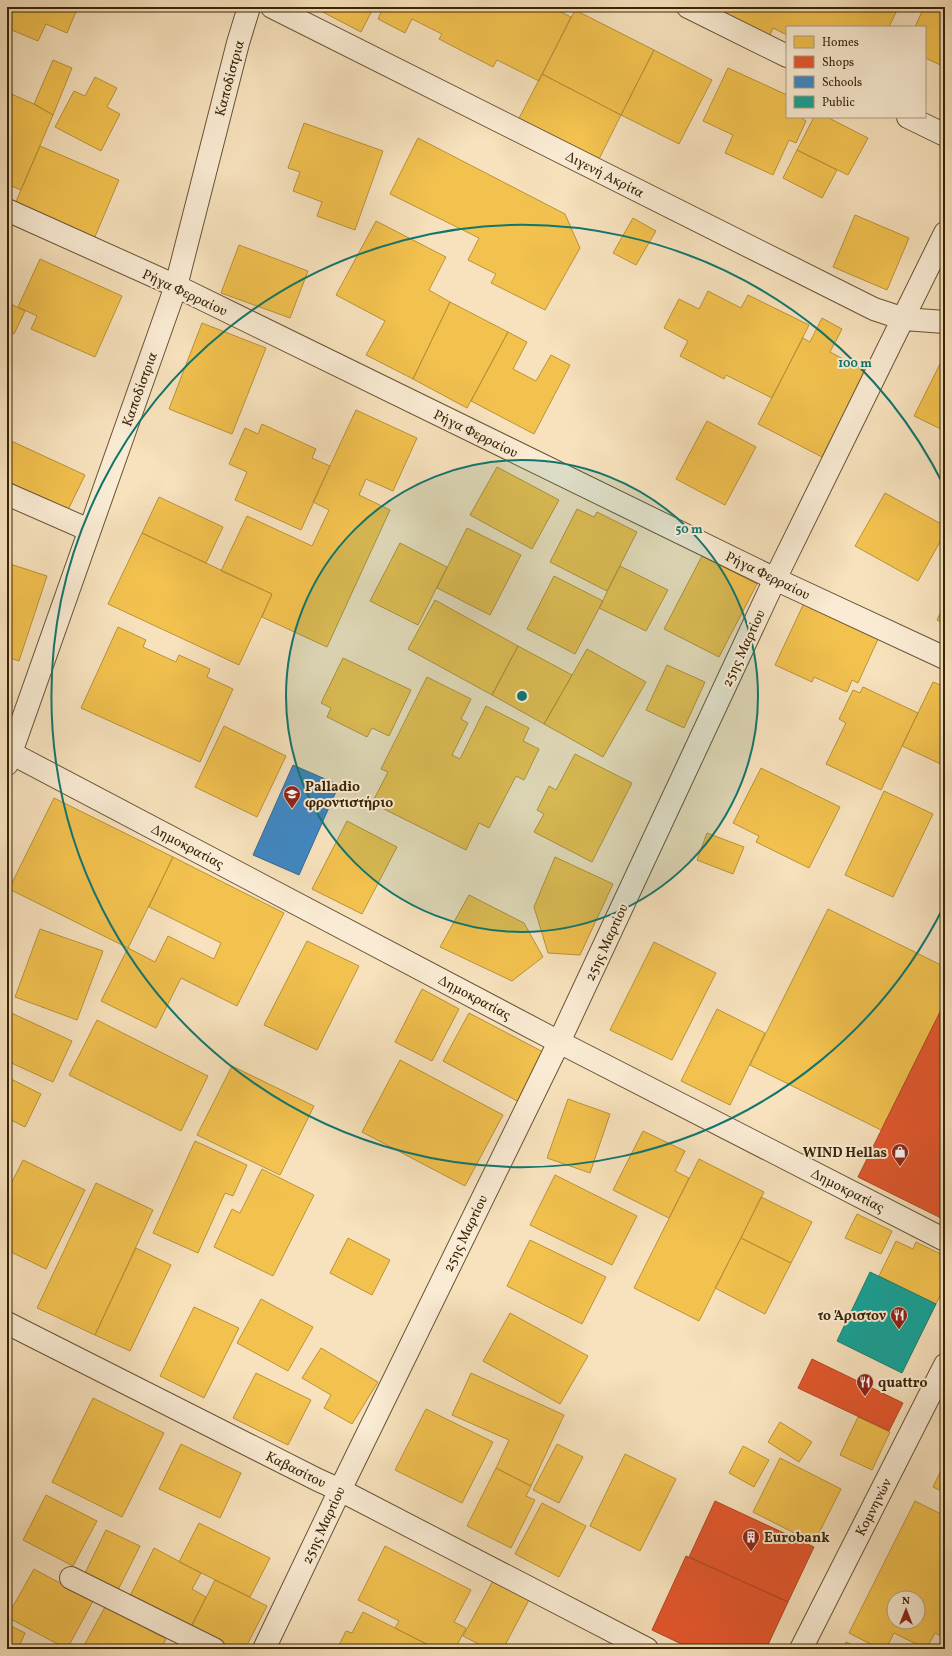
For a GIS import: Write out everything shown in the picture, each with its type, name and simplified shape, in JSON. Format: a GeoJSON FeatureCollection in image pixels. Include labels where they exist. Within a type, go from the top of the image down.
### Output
{"type":"FeatureCollection","features":[{"type":"Feature","properties":{"kind":"street","name":"Καποδίστρια"},"geometry":{"type":"LineString","coordinates":[[8,756],[176,286],[238,43],[249,7]]}},
{"type":"Feature","properties":{"kind":"street","name":"Διγενή Ακρίτα"},"geometry":{"type":"LineString","coordinates":[[272,7],[874,309],[904,319],[945,322]]}},
{"type":"Feature","properties":{"kind":"street"},"geometry":{"type":"LineString","coordinates":[[688,7],[786,56]]}},
{"type":"Feature","properties":{"kind":"street"},"geometry":{"type":"LineString","coordinates":[[910,118],[945,135]]}},
{"type":"Feature","properties":{"kind":"street","name":"Ρήγα Φερραίου"},"geometry":{"type":"LineString","coordinates":[[7,210],[176,286],[775,579],[945,658]]}},
{"type":"Feature","properties":{"kind":"street","name":"25ης Μαρτίου"},"geometry":{"type":"LineString","coordinates":[[264,1649],[559,1042],[775,579],[945,233]]}},
{"type":"Feature","properties":{"kind":"street"},"geometry":{"type":"LineString","coordinates":[[7,494],[89,530]]}},
{"type":"Feature","properties":{"kind":"street","name":"Δημοκρατίας"},"geometry":{"type":"LineString","coordinates":[[8,756],[559,1042],[945,1240]]}},
{"type":"Feature","properties":{"kind":"street","name":"Καβασίτου"},"geometry":{"type":"LineString","coordinates":[[7,1323],[340,1490],[647,1649]]}},
{"type":"Feature","properties":{"kind":"street","name":"Κομνηνών"},"geometry":{"type":"LineString","coordinates":[[801,1649],[945,1365]]}},
{"type":"Feature","properties":{"kind":"street"},"geometry":{"type":"LineString","coordinates":[[71,1578],[214,1649]]}},
{"type":"Feature","properties":{"kind":"building: Homes"},"geometry":{"type":"Polygon","coordinates":[[[7,7],[78,7],[67,33],[46,24],[38,41],[7,28],[7,7]]]}},
{"type":"Feature","properties":{"kind":"building: Homes"},"geometry":{"type":"Polygon","coordinates":[[[374,7],[361,32],[315,8],[374,7]]]}},
{"type":"Feature","properties":{"kind":"building: Homes"},"geometry":{"type":"Polygon","coordinates":[[[376,7],[551,7],[571,17],[539,81],[497,60],[493,67],[439,39],[442,34],[412,19],[405,33],[378,19],[382,10],[376,7]]]}},
{"type":"Feature","properties":{"kind":"building: Homes"},"geometry":{"type":"Polygon","coordinates":[[[727,7],[898,8],[889,26],[786,26],[786,34],[773,28],[768,39],[725,19],[730,8],[727,7]]]}},
{"type":"Feature","properties":{"kind":"building: Homes"},"geometry":{"type":"Polygon","coordinates":[[[924,7],[945,7],[945,67],[926,58],[926,26],[915,26],[924,7]]]}},
{"type":"Feature","properties":{"kind":"building: Homes"},"geometry":{"type":"Polygon","coordinates":[[[575,10],[654,50],[621,115],[542,74],[575,10]]]}},
{"type":"Feature","properties":{"kind":"building: Homes"},"geometry":{"type":"Polygon","coordinates":[[[654,50],[712,80],[679,144],[621,115],[654,50]]]}},
{"type":"Feature","properties":{"kind":"building: Homes"},"geometry":{"type":"Polygon","coordinates":[[[53,60],[72,68],[53,115],[34,104],[53,60]]]}},
{"type":"Feature","properties":{"kind":"building: Homes"},"geometry":{"type":"Polygon","coordinates":[[[728,68],[786,95],[786,118],[802,118],[806,121],[796,143],[789,140],[773,175],[725,153],[733,135],[703,121],[728,68]]]}},
{"type":"Feature","properties":{"kind":"building: Homes"},"geometry":{"type":"Polygon","coordinates":[[[542,74],[621,115],[598,161],[518,120],[542,74]]]}},
{"type":"Feature","properties":{"kind":"building: Homes"},"geometry":{"type":"Polygon","coordinates":[[[95,77],[117,88],[107,107],[120,114],[101,151],[55,127],[74,91],[85,96],[95,77]]]}},
{"type":"Feature","properties":{"kind":"building: Homes"},"geometry":{"type":"Polygon","coordinates":[[[7,92],[34,104],[53,115],[21,190],[7,184],[7,92]]]}},
{"type":"Feature","properties":{"kind":"building: Homes"},"geometry":{"type":"Polygon","coordinates":[[[813,118],[829,118],[868,138],[848,175],[797,150],[813,118]]]}},
{"type":"Feature","properties":{"kind":"building: Homes"},"geometry":{"type":"Polygon","coordinates":[[[304,123],[383,151],[355,230],[317,216],[322,202],[293,191],[300,172],[288,168],[304,123]]]}},
{"type":"Feature","properties":{"kind":"building: Homes"},"geometry":{"type":"Polygon","coordinates":[[[418,138],[565,214],[580,248],[545,310],[491,283],[496,274],[468,260],[479,238],[390,194],[418,138]]]}},
{"type":"Feature","properties":{"kind":"building: Homes"},"geometry":{"type":"Polygon","coordinates":[[[40,146],[119,180],[94,239],[14,206],[40,146]]]}},
{"type":"Feature","properties":{"kind":"building: Homes"},"geometry":{"type":"Polygon","coordinates":[[[797,150],[837,170],[822,198],[783,178],[797,150]]]}},
{"type":"Feature","properties":{"kind":"building: Homes"},"geometry":{"type":"Polygon","coordinates":[[[855,215],[909,238],[887,290],[833,267],[855,215]]]}},
{"type":"Feature","properties":{"kind":"building: Homes"},"geometry":{"type":"Polygon","coordinates":[[[633,218],[656,231],[636,265],[613,253],[633,218]]]}},
{"type":"Feature","properties":{"kind":"building: Homes"},"geometry":{"type":"Polygon","coordinates":[[[376,221],[446,257],[429,290],[450,302],[413,379],[366,355],[385,321],[336,295],[376,221]]]}},
{"type":"Feature","properties":{"kind":"building: Homes"},"geometry":{"type":"Polygon","coordinates":[[[239,245],[308,271],[290,318],[221,293],[239,245]]]}},
{"type":"Feature","properties":{"kind":"building: Homes"},"geometry":{"type":"Polygon","coordinates":[[[40,259],[122,296],[95,357],[31,329],[37,316],[18,307],[40,259]]]}},
{"type":"Feature","properties":{"kind":"building: Homes"},"geometry":{"type":"Polygon","coordinates":[[[708,291],[741,308],[748,295],[809,325],[772,398],[726,375],[724,379],[680,356],[688,341],[664,328],[679,299],[699,309],[708,291]]]}},
{"type":"Feature","properties":{"kind":"building: Homes"},"geometry":{"type":"Polygon","coordinates":[[[7,302],[25,311],[14,334],[7,331],[7,302]]]}},
{"type":"Feature","properties":{"kind":"building: Homes"},"geometry":{"type":"Polygon","coordinates":[[[450,302],[508,332],[467,408],[413,379],[450,302]]]}},
{"type":"Feature","properties":{"kind":"building: Homes"},"geometry":{"type":"Polygon","coordinates":[[[822,318],[842,329],[830,352],[866,371],[822,457],[758,424],[803,338],[810,342],[822,318]]]}},
{"type":"Feature","properties":{"kind":"building: Homes"},"geometry":{"type":"Polygon","coordinates":[[[202,323],[266,348],[232,434],[169,409],[202,323]]]}},
{"type":"Feature","properties":{"kind":"building: Homes"},"geometry":{"type":"Polygon","coordinates":[[[508,332],[527,342],[513,369],[536,381],[551,355],[570,365],[534,434],[471,401],[508,332]]]}},
{"type":"Feature","properties":{"kind":"building: Homes"},"geometry":{"type":"Polygon","coordinates":[[[940,364],[945,366],[945,431],[914,416],[940,364]]]}},
{"type":"Feature","properties":{"kind":"building: Homes"},"geometry":{"type":"Polygon","coordinates":[[[356,410],[417,438],[393,491],[366,479],[359,495],[390,510],[327,647],[262,617],[272,594],[221,571],[247,516],[312,546],[329,510],[313,502],[356,410]]]}},
{"type":"Feature","properties":{"kind":"building: Homes"},"geometry":{"type":"Polygon","coordinates":[[[707,421],[756,447],[725,505],[676,479],[707,421]]]}},
{"type":"Feature","properties":{"kind":"building: Homes"},"geometry":{"type":"Polygon","coordinates":[[[262,424],[316,449],[312,458],[330,466],[301,530],[235,500],[247,472],[229,464],[245,428],[258,434],[262,424]]]}},
{"type":"Feature","properties":{"kind":"building: Homes"},"geometry":{"type":"Polygon","coordinates":[[[7,439],[85,475],[67,512],[7,485],[7,439]]]}},
{"type":"Feature","properties":{"kind":"building: Homes"},"geometry":{"type":"Polygon","coordinates":[[[497,467],[559,500],[532,549],[470,515],[497,467]]]}},
{"type":"Feature","properties":{"kind":"building: Homes"},"geometry":{"type":"Polygon","coordinates":[[[885,493],[945,526],[945,533],[918,581],[855,546],[885,493]]]}},
{"type":"Feature","properties":{"kind":"building: Homes"},"geometry":{"type":"Polygon","coordinates":[[[159,497],[223,527],[206,563],[142,533],[159,497]]]}},
{"type":"Feature","properties":{"kind":"building: Homes"},"geometry":{"type":"Polygon","coordinates":[[[577,509],[594,517],[597,512],[637,532],[607,591],[550,562],[577,509]]]}},
{"type":"Feature","properties":{"kind":"building: Homes"},"geometry":{"type":"Polygon","coordinates":[[[467,528],[521,555],[490,615],[437,588],[467,528]]]}},
{"type":"Feature","properties":{"kind":"building: Homes"},"geometry":{"type":"Polygon","coordinates":[[[142,533],[272,594],[239,665],[108,604],[142,533]]]}},
{"type":"Feature","properties":{"kind":"building: Homes"},"geometry":{"type":"Polygon","coordinates":[[[400,543],[447,567],[418,625],[370,601],[400,543]]]}},
{"type":"Feature","properties":{"kind":"building: Homes"},"geometry":{"type":"Polygon","coordinates":[[[702,556],[757,584],[719,657],[664,629],[702,556]]]}},
{"type":"Feature","properties":{"kind":"building: Homes"},"geometry":{"type":"Polygon","coordinates":[[[7,563],[47,576],[19,661],[7,657],[7,563]]]}},
{"type":"Feature","properties":{"kind":"building: Homes"},"geometry":{"type":"Polygon","coordinates":[[[620,566],[668,590],[646,631],[599,608],[620,566]]]}},
{"type":"Feature","properties":{"kind":"building: Homes"},"geometry":{"type":"Polygon","coordinates":[[[554,576],[603,601],[575,654],[527,629],[554,576]]]}},
{"type":"Feature","properties":{"kind":"building: Homes"},"geometry":{"type":"Polygon","coordinates":[[[435,600],[518,646],[492,695],[408,649],[435,600]]]}},
{"type":"Feature","properties":{"kind":"building: Homes"},"geometry":{"type":"Polygon","coordinates":[[[804,603],[879,637],[858,683],[852,680],[847,692],[814,677],[812,682],[775,665],[804,603]]]}},
{"type":"Feature","properties":{"kind":"building: Homes"},"geometry":{"type":"Polygon","coordinates":[[[945,603],[945,624],[937,620],[945,603]]]}},
{"type":"Feature","properties":{"kind":"building: Homes"},"geometry":{"type":"Polygon","coordinates":[[[118,627],[146,640],[143,647],[176,662],[179,655],[210,669],[207,677],[233,689],[200,762],[81,708],[118,627]]]}},
{"type":"Feature","properties":{"kind":"building: Homes"},"geometry":{"type":"Polygon","coordinates":[[[518,646],[572,675],[544,724],[492,695],[518,646]]]}},
{"type":"Feature","properties":{"kind":"building: Homes"},"geometry":{"type":"Polygon","coordinates":[[[587,649],[646,682],[603,757],[544,724],[587,649]]]}},
{"type":"Feature","properties":{"kind":"building: Homes"},"geometry":{"type":"Polygon","coordinates":[[[343,658],[411,690],[389,736],[372,728],[367,737],[327,717],[331,708],[321,703],[343,658]]]}},
{"type":"Feature","properties":{"kind":"building: Homes"},"geometry":{"type":"Polygon","coordinates":[[[667,665],[705,682],[684,728],[646,710],[667,665]]]}},
{"type":"Feature","properties":{"kind":"building: Homes"},"geometry":{"type":"Polygon","coordinates":[[[427,677],[471,699],[461,719],[468,723],[452,755],[460,759],[486,706],[529,728],[523,741],[539,749],[524,780],[516,776],[489,828],[479,823],[466,850],[372,803],[388,772],[381,769],[427,677]]]}},
{"type":"Feature","properties":{"kind":"building: Homes"},"geometry":{"type":"Polygon","coordinates":[[[933,682],[945,687],[945,766],[902,746],[933,682]]]}},
{"type":"Feature","properties":{"kind":"building: Homes"},"geometry":{"type":"Polygon","coordinates":[[[863,687],[918,713],[881,790],[826,764],[846,723],[839,719],[853,690],[860,693],[863,687]]]}},
{"type":"Feature","properties":{"kind":"building: Homes"},"geometry":{"type":"Polygon","coordinates":[[[224,726],[286,756],[257,817],[195,787],[224,726]]]}},
{"type":"Feature","properties":{"kind":"building: Homes"},"geometry":{"type":"Polygon","coordinates":[[[575,754],[632,783],[592,862],[534,832],[544,814],[537,810],[549,786],[556,790],[575,754]]]}},
{"type":"Feature","properties":{"kind":"building: Homes"},"geometry":{"type":"Polygon","coordinates":[[[761,768],[840,807],[809,868],[756,842],[759,836],[733,823],[761,768]]]}},
{"type":"Feature","properties":{"kind":"building: Homes"},"geometry":{"type":"Polygon","coordinates":[[[884,791],[933,814],[893,897],[845,875],[884,791]]]}},
{"type":"Feature","properties":{"kind":"building: Homes"},"geometry":{"type":"Polygon","coordinates":[[[54,798],[173,857],[128,948],[9,889],[54,798]]]}},
{"type":"Feature","properties":{"kind":"building: Homes"},"geometry":{"type":"Polygon","coordinates":[[[347,821],[397,847],[362,914],[312,889],[347,821]]]}},
{"type":"Feature","properties":{"kind":"building: Homes"},"geometry":{"type":"Polygon","coordinates":[[[707,833],[744,847],[733,874],[697,860],[707,833]]]}},
{"type":"Feature","properties":{"kind":"building: Homes"},"geometry":{"type":"Polygon","coordinates":[[[173,857],[284,913],[237,1006],[181,978],[156,1028],[101,1001],[128,948],[155,962],[168,936],[214,959],[221,943],[149,907],[173,857]]]}},
{"type":"Feature","properties":{"kind":"building: Homes"},"geometry":{"type":"Polygon","coordinates":[[[555,857],[613,884],[580,955],[548,953],[534,907],[555,857]]]}},
{"type":"Feature","properties":{"kind":"building: Homes"},"geometry":{"type":"Polygon","coordinates":[[[469,895],[524,923],[543,957],[512,981],[440,947],[469,895]]]}},
{"type":"Feature","properties":{"kind":"building: Homes"},"geometry":{"type":"Polygon","coordinates":[[[828,909],[945,967],[945,1002],[881,1130],[750,1065],[828,909]]]}},
{"type":"Feature","properties":{"kind":"building: Homes"},"geometry":{"type":"Polygon","coordinates":[[[40,929],[103,951],[77,1020],[15,997],[40,929]]]}},
{"type":"Feature","properties":{"kind":"building: Homes"},"geometry":{"type":"Polygon","coordinates":[[[307,941],[359,966],[317,1050],[264,1025],[307,941]]]}},
{"type":"Feature","properties":{"kind":"building: Homes"},"geometry":{"type":"Polygon","coordinates":[[[654,942],[716,973],[672,1060],[610,1030],[654,942]]]}},
{"type":"Feature","properties":{"kind":"building: Homes"},"geometry":{"type":"Polygon","coordinates":[[[422,989],[459,1009],[432,1061],[395,1042],[422,989]]]}},
{"type":"Feature","properties":{"kind":"building: Homes"},"geometry":{"type":"Polygon","coordinates":[[[717,1009],[765,1033],[730,1105],[681,1081],[717,1009]]]}},
{"type":"Feature","properties":{"kind":"building: Homes"},"geometry":{"type":"Polygon","coordinates":[[[7,1011],[72,1041],[53,1082],[7,1061],[7,1011]]]}},
{"type":"Feature","properties":{"kind":"building: Homes"},"geometry":{"type":"Polygon","coordinates":[[[469,1013],[547,1054],[521,1103],[443,1061],[469,1013]]]}},
{"type":"Feature","properties":{"kind":"building: Homes"},"geometry":{"type":"Polygon","coordinates":[[[97,1020],[208,1076],[181,1131],[69,1075],[97,1020]]]}},
{"type":"Feature","properties":{"kind":"building: Homes"},"geometry":{"type":"Polygon","coordinates":[[[400,1060],[503,1115],[465,1186],[362,1132],[400,1060]]]}},
{"type":"Feature","properties":{"kind":"building: Homes"},"geometry":{"type":"Polygon","coordinates":[[[232,1066],[314,1106],[280,1175],[197,1135],[232,1066]]]}},
{"type":"Feature","properties":{"kind":"building: Homes"},"geometry":{"type":"Polygon","coordinates":[[[7,1077],[41,1094],[25,1127],[7,1118],[7,1077]]]}},
{"type":"Feature","properties":{"kind":"building: Homes"},"geometry":{"type":"Polygon","coordinates":[[[568,1099],[610,1114],[590,1173],[547,1158],[568,1099]]]}},
{"type":"Feature","properties":{"kind":"building: Homes"},"geometry":{"type":"Polygon","coordinates":[[[643,1131],[685,1151],[675,1171],[689,1178],[669,1218],[613,1190],[643,1131]]]}},
{"type":"Feature","properties":{"kind":"building: Homes"},"geometry":{"type":"Polygon","coordinates":[[[195,1141],[247,1165],[233,1196],[225,1193],[198,1253],[153,1233],[195,1141]]]}},
{"type":"Feature","properties":{"kind":"building: Homes"},"geometry":{"type":"Polygon","coordinates":[[[699,1159],[764,1192],[699,1321],[634,1288],[699,1159]]]}},
{"type":"Feature","properties":{"kind":"building: Homes"},"geometry":{"type":"Polygon","coordinates":[[[23,1160],[85,1190],[46,1269],[7,1250],[7,1192],[23,1160]]]}},
{"type":"Feature","properties":{"kind":"building: Homes"},"geometry":{"type":"Polygon","coordinates":[[[262,1169],[314,1195],[273,1276],[214,1247],[232,1209],[240,1213],[262,1169]]]}},
{"type":"Feature","properties":{"kind":"building: Homes"},"geometry":{"type":"Polygon","coordinates":[[[555,1175],[637,1216],[612,1265],[530,1225],[555,1175]]]}},
{"type":"Feature","properties":{"kind":"building: Homes"},"geometry":{"type":"Polygon","coordinates":[[[96,1183],[153,1210],[95,1335],[37,1308],[96,1183]]]}},
{"type":"Feature","properties":{"kind":"building: Homes"},"geometry":{"type":"Polygon","coordinates":[[[761,1197],[812,1222],[791,1263],[741,1238],[761,1197]]]}},
{"type":"Feature","properties":{"kind":"building: Homes"},"geometry":{"type":"Polygon","coordinates":[[[857,1214],[892,1231],[881,1254],[845,1238],[857,1214]]]}},
{"type":"Feature","properties":{"kind":"building: Homes"},"geometry":{"type":"Polygon","coordinates":[[[348,1238],[390,1260],[372,1295],[330,1273],[348,1238]]]}},
{"type":"Feature","properties":{"kind":"building: Homes"},"geometry":{"type":"Polygon","coordinates":[[[741,1238],[791,1263],[765,1314],[715,1288],[741,1238]]]}},
{"type":"Feature","properties":{"kind":"building: Homes"},"geometry":{"type":"Polygon","coordinates":[[[530,1240],[606,1277],[582,1324],[507,1286],[530,1240]]]}},
{"type":"Feature","properties":{"kind":"building: Homes"},"geometry":{"type":"Polygon","coordinates":[[[896,1241],[913,1249],[916,1242],[945,1256],[945,1285],[936,1304],[879,1276],[896,1241]]]}},
{"type":"Feature","properties":{"kind":"building: Homes"},"geometry":{"type":"Polygon","coordinates":[[[136,1248],[171,1265],[130,1351],[95,1335],[136,1248]]]}},
{"type":"Feature","properties":{"kind":"building: Homes"},"geometry":{"type":"Polygon","coordinates":[[[261,1299],[313,1327],[288,1371],[237,1343],[261,1299]]]}},
{"type":"Feature","properties":{"kind":"building: Homes"},"geometry":{"type":"Polygon","coordinates":[[[194,1307],[239,1328],[204,1398],[160,1376],[194,1307]]]}},
{"type":"Feature","properties":{"kind":"building: Homes"},"geometry":{"type":"Polygon","coordinates":[[[510,1313],[588,1356],[560,1404],[483,1361],[510,1313]]]}},
{"type":"Feature","properties":{"kind":"building: Homes"},"geometry":{"type":"Polygon","coordinates":[[[321,1348],[378,1382],[352,1424],[324,1408],[331,1395],[302,1378],[321,1348]]]}},
{"type":"Feature","properties":{"kind":"building: Homes"},"geometry":{"type":"Polygon","coordinates":[[[256,1373],[311,1400],[288,1445],[233,1418],[256,1373]]]}},
{"type":"Feature","properties":{"kind":"building: Homes"},"geometry":{"type":"Polygon","coordinates":[[[471,1373],[564,1415],[531,1486],[496,1468],[509,1440],[452,1415],[471,1373]]]}},
{"type":"Feature","properties":{"kind":"building: Homes"},"geometry":{"type":"Polygon","coordinates":[[[93,1398],[164,1433],[122,1517],[52,1482],[93,1398]]]}},
{"type":"Feature","properties":{"kind":"building: Homes"},"geometry":{"type":"Polygon","coordinates":[[[426,1409],[493,1442],[462,1503],[395,1470],[426,1409]]]}},
{"type":"Feature","properties":{"kind":"building: Homes"},"geometry":{"type":"Polygon","coordinates":[[[858,1417],[890,1432],[872,1470],[840,1455],[858,1417]]]}},
{"type":"Feature","properties":{"kind":"building: Homes"},"geometry":{"type":"Polygon","coordinates":[[[780,1422],[812,1442],[799,1462],[768,1442],[780,1422]]]}},
{"type":"Feature","properties":{"kind":"building: Homes"},"geometry":{"type":"Polygon","coordinates":[[[181,1444],[241,1473],[220,1518],[159,1489],[181,1444]]]}},
{"type":"Feature","properties":{"kind":"building: Homes"},"geometry":{"type":"Polygon","coordinates":[[[557,1444],[583,1457],[559,1503],[533,1490],[557,1444]]]}},
{"type":"Feature","properties":{"kind":"building: Homes"},"geometry":{"type":"Polygon","coordinates":[[[743,1446],[769,1460],[754,1487],[729,1473],[743,1446]]]}},
{"type":"Feature","properties":{"kind":"building: Homes"},"geometry":{"type":"Polygon","coordinates":[[[625,1454],[676,1479],[640,1551],[590,1526],[625,1454]]]}},
{"type":"Feature","properties":{"kind":"building: Homes"},"geometry":{"type":"Polygon","coordinates":[[[780,1458],[841,1489],[814,1543],[753,1512],[780,1458]]]}},
{"type":"Feature","properties":{"kind":"building: Homes"},"geometry":{"type":"Polygon","coordinates":[[[945,1462],[945,1493],[933,1487],[945,1462]]]}},
{"type":"Feature","properties":{"kind":"building: Homes"},"geometry":{"type":"Polygon","coordinates":[[[496,1468],[531,1486],[526,1496],[535,1500],[511,1548],[467,1526],[496,1468]]]}},
{"type":"Feature","properties":{"kind":"building: Homes"},"geometry":{"type":"Polygon","coordinates":[[[46,1495],[97,1521],[73,1566],[23,1540],[46,1495]]]}},
{"type":"Feature","properties":{"kind":"building: Homes"},"geometry":{"type":"Polygon","coordinates":[[[915,1501],[945,1516],[945,1638],[935,1633],[926,1649],[894,1633],[886,1649],[880,1649],[849,1633],[915,1501]]]}},
{"type":"Feature","properties":{"kind":"building: Homes"},"geometry":{"type":"Polygon","coordinates":[[[542,1503],[586,1526],[559,1577],[515,1554],[542,1503]]]}},
{"type":"Feature","properties":{"kind":"building: Homes"},"geometry":{"type":"Polygon","coordinates":[[[199,1523],[270,1558],[250,1597],[179,1562],[199,1523]]]}},
{"type":"Feature","properties":{"kind":"building: Homes"},"geometry":{"type":"Polygon","coordinates":[[[106,1530],[140,1546],[118,1590],[85,1573],[106,1530]]]}},
{"type":"Feature","properties":{"kind":"building: Homes"},"geometry":{"type":"Polygon","coordinates":[[[385,1546],[471,1590],[454,1622],[466,1628],[455,1649],[436,1649],[395,1628],[399,1621],[358,1600],[385,1546]]]}},
{"type":"Feature","properties":{"kind":"building: Homes"},"geometry":{"type":"Polygon","coordinates":[[[154,1548],[201,1573],[192,1589],[206,1597],[191,1627],[130,1596],[154,1548]]]}},
{"type":"Feature","properties":{"kind":"building: Homes"},"geometry":{"type":"Polygon","coordinates":[[[34,1569],[93,1601],[67,1649],[7,1617],[34,1569]]]}},
{"type":"Feature","properties":{"kind":"building: Homes"},"geometry":{"type":"Polygon","coordinates":[[[494,1579],[530,1598],[503,1649],[488,1649],[463,1636],[494,1579]]]}},
{"type":"Feature","properties":{"kind":"building: Homes"},"geometry":{"type":"Polygon","coordinates":[[[215,1580],[267,1606],[245,1649],[234,1649],[191,1627],[215,1580]]]}},
{"type":"Feature","properties":{"kind":"building: Homes"},"geometry":{"type":"Polygon","coordinates":[[[105,1607],[166,1639],[161,1649],[82,1649],[105,1607]]]}},
{"type":"Feature","properties":{"kind":"building: Homes"},"geometry":{"type":"Polygon","coordinates":[[[363,1612],[436,1649],[337,1649],[346,1631],[352,1633],[363,1612]]]}},
{"type":"Feature","properties":{"kind":"building: Homes"},"geometry":{"type":"Polygon","coordinates":[[[7,1624],[25,1633],[18,1649],[7,1649],[7,1624]]]}},
{"type":"Feature","properties":{"kind":"building: Homes"},"geometry":{"type":"Polygon","coordinates":[[[846,1642],[861,1649],[842,1649],[846,1642]]]}},
{"type":"Feature","properties":{"kind":"building: Shops"},"geometry":{"type":"Polygon","coordinates":[[[945,1002],[945,1220],[858,1177],[945,1002]]]}},
{"type":"Feature","properties":{"kind":"building: Shops"},"geometry":{"type":"Polygon","coordinates":[[[812,1359],[903,1403],[889,1431],[798,1388],[812,1359]]]}},
{"type":"Feature","properties":{"kind":"building: Shops","name":"Eurobank"},"geometry":{"type":"Polygon","coordinates":[[[715,1501],[814,1547],[788,1602],[689,1557],[715,1501]]]}},
{"type":"Feature","properties":{"kind":"building: Shops"},"geometry":{"type":"Polygon","coordinates":[[[686,1556],[788,1602],[766,1649],[692,1649],[652,1630],[686,1556]]]}},
{"type":"Feature","properties":{"kind":"building: Schools"},"geometry":{"type":"Polygon","coordinates":[[[293,765],[339,785],[299,875],[253,855],[293,765]]]}},
{"type":"Feature","properties":{"kind":"building: Public"},"geometry":{"type":"Polygon","coordinates":[[[870,1272],[936,1304],[902,1373],[837,1341],[870,1272]]]}},
{"type":"Feature","properties":{"kind":"place","name":"Palladio φροντιστήριο"},"geometry":{"type":"Point","coordinates":[292,809]}},
{"type":"Feature","properties":{"kind":"place","name":"WIND Hellas"},"geometry":{"type":"Point","coordinates":[900,1167]}},
{"type":"Feature","properties":{"kind":"place","name":"το Άριστον"},"geometry":{"type":"Point","coordinates":[899,1330]}},
{"type":"Feature","properties":{"kind":"place","name":"quattro"},"geometry":{"type":"Point","coordinates":[865,1397]}},
{"type":"Feature","properties":{"kind":"place","name":"Eurobank"},"geometry":{"type":"Point","coordinates":[751,1552]}}]}
